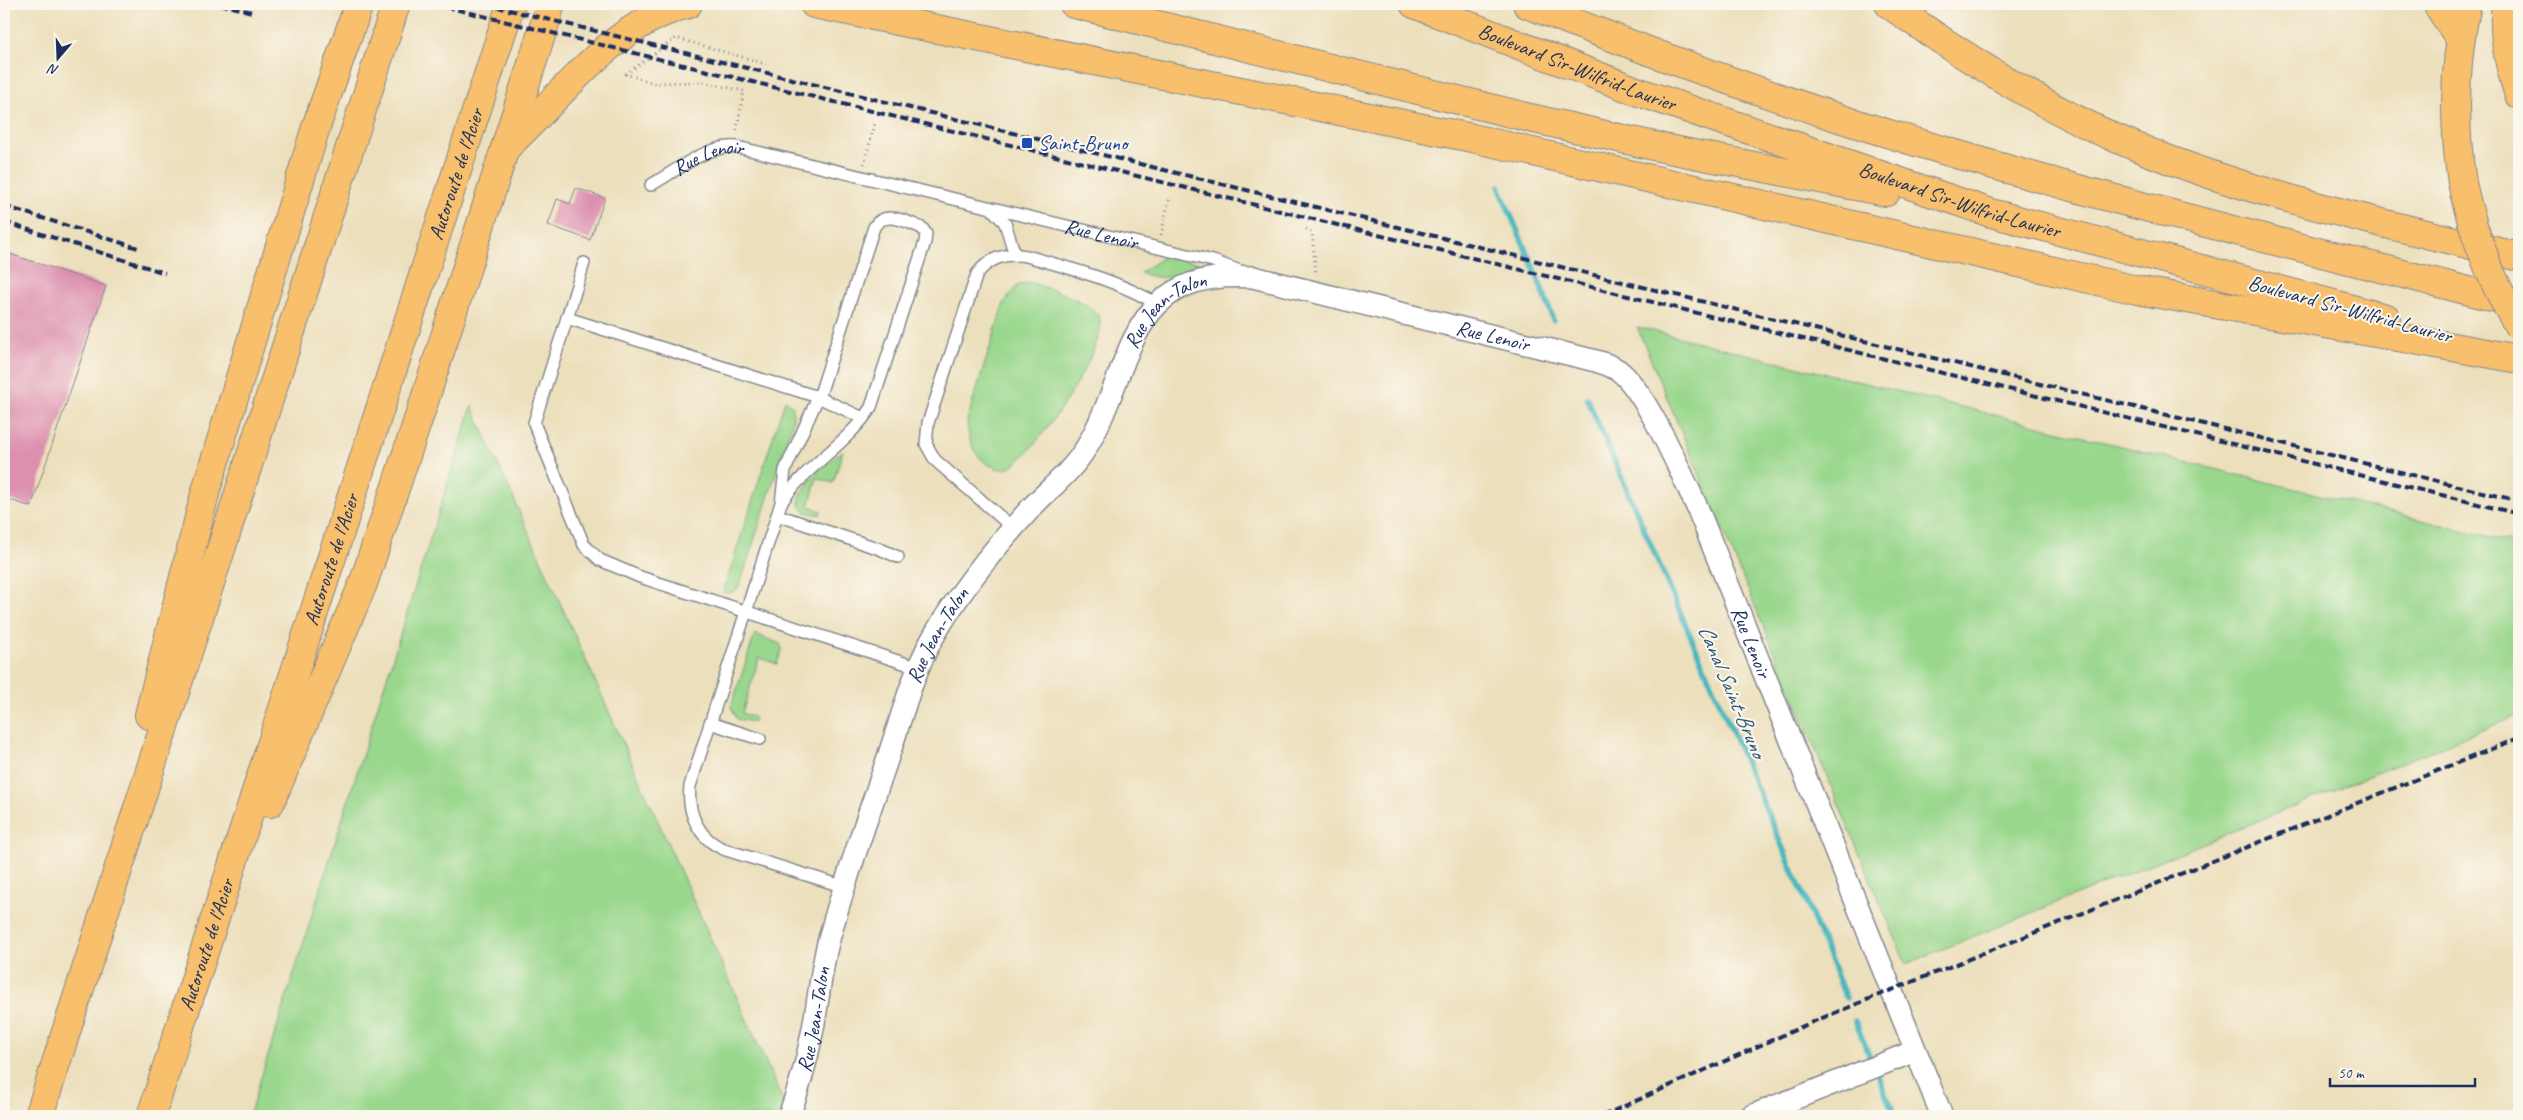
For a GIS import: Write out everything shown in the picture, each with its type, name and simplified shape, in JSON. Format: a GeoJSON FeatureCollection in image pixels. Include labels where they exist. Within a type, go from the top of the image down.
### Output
{"type":"FeatureCollection","features":[{"type":"Feature","properties":{"kind":"highway"},"geometry":{"type":"LineString","coordinates":[[316,127],[344,4]]}},
{"type":"Feature","properties":{"kind":"highway"},"geometry":{"type":"LineString","coordinates":[[80,988],[206,490],[316,127],[359,4]]}},
{"type":"Feature","properties":{"kind":"highway"},"geometry":{"type":"LineString","coordinates":[[39,1116],[396,4]]}},
{"type":"Feature","properties":{"kind":"highway","name":"Autoroute de l'Acier"},"geometry":{"type":"LineString","coordinates":[[151,1116],[511,4]]}},
{"type":"Feature","properties":{"kind":"highway"},"geometry":{"type":"LineString","coordinates":[[197,973],[363,584],[433,375],[551,4]]}},
{"type":"Feature","properties":{"kind":"highway"},"geometry":{"type":"LineString","coordinates":[[504,149],[536,121],[571,81],[602,51],[640,24],[688,4]]}},
{"type":"Feature","properties":{"kind":"highway"},"geometry":{"type":"LineString","coordinates":[[814,4],[1435,130],[2137,290],[2519,359]]}},
{"type":"Feature","properties":{"kind":"highway"},"geometry":{"type":"LineString","coordinates":[[1074,4],[1530,118],[1662,148],[1991,213]]}},
{"type":"Feature","properties":{"kind":"highway","name":"Boulevard Sir-Wilfrid-Laurier"},"geometry":{"type":"LineString","coordinates":[[1414,4],[1639,92],[1991,213],[2519,354]]}},
{"type":"Feature","properties":{"kind":"highway","name":"Boulevard Sir-Wilfrid-Laurier"},"geometry":{"type":"LineString","coordinates":[[1527,4],[1723,78],[1846,120],[1950,152],[2519,304]]}},
{"type":"Feature","properties":{"kind":"highway"},"geometry":{"type":"LineString","coordinates":[[1889,4],[1946,44],[2044,102],[2085,124],[2155,154],[2202,172],[2313,204],[2519,257]]}},
{"type":"Feature","properties":{"kind":"highway"},"geometry":{"type":"LineString","coordinates":[[2438,4],[2460,38]]}},
{"type":"Feature","properties":{"kind":"highway"},"geometry":{"type":"LineString","coordinates":[[2467,4],[2460,38],[2456,98],[2462,183],[2478,242],[2500,294],[2519,327]]}},
{"type":"Feature","properties":{"kind":"highway"},"geometry":{"type":"LineString","coordinates":[[2510,14],[2508,54],[2519,95]]}},
{"type":"Feature","properties":{"kind":"street","name":"Rue Jean-Talon"},"geometry":{"type":"LineString","coordinates":[[789,1116],[811,1039],[827,945],[845,887],[919,668],[951,606],[985,558],[1085,450],[1106,408],[1134,336],[1146,315],[1157,304],[1192,284],[1225,277],[1253,277]]}},
{"type":"Feature","properties":{"kind":"street","name":"Rue Lenoir"},"geometry":{"type":"LineString","coordinates":[[1253,277],[1596,361],[1618,371],[1633,386],[1678,466],[1697,507],[1942,1116]]}},
{"type":"Feature","properties":{"kind":"street"},"geometry":{"type":"LineString","coordinates":[[1751,1116],[1915,1051]]}},
{"type":"Feature","properties":{"kind":"lane","name":"Rue Lenoir"},"geometry":{"type":"LineString","coordinates":[[651,185],[718,148],[740,148],[990,206],[1219,263],[1253,277]]}},
{"type":"Feature","properties":{"kind":"lane"},"geometry":{"type":"LineString","coordinates":[[990,206],[1005,223],[1015,255]]}},
{"type":"Feature","properties":{"kind":"lane"},"geometry":{"type":"LineString","coordinates":[[781,503],[798,480],[863,418],[876,394],[925,242],[926,234],[922,228],[886,217],[879,220],[874,227],[818,397],[785,470],[781,503],[689,794],[692,813],[701,832],[718,847],[845,887]]}},
{"type":"Feature","properties":{"kind":"lane"},"geometry":{"type":"LineString","coordinates":[[1013,528],[935,460],[929,452],[926,436],[977,274],[990,261],[998,257],[1015,255],[1111,281],[1157,304]]}},
{"type":"Feature","properties":{"kind":"lane"},"geometry":{"type":"LineString","coordinates":[[584,263],[534,423],[584,545],[591,554],[610,565],[746,612],[919,668]]}},
{"type":"Feature","properties":{"kind":"lane"},"geometry":{"type":"LineString","coordinates":[[567,318],[818,397],[863,418]]}},
{"type":"Feature","properties":{"kind":"lane"},"geometry":{"type":"LineString","coordinates":[[777,515],[880,549],[898,557]]}},
{"type":"Feature","properties":{"kind":"lane"},"geometry":{"type":"LineString","coordinates":[[710,723],[760,739]]}},
{"type":"Feature","properties":{"kind":"path"},"geometry":{"type":"LineString","coordinates":[[740,148],[735,130],[744,91],[703,82],[654,83],[626,74],[676,38],[766,64]]}},
{"type":"Feature","properties":{"kind":"path"},"geometry":{"type":"LineString","coordinates":[[860,177],[875,123]]}},
{"type":"Feature","properties":{"kind":"path"},"geometry":{"type":"LineString","coordinates":[[1157,248],[1170,196]]}},
{"type":"Feature","properties":{"kind":"path"},"geometry":{"type":"LineString","coordinates":[[1306,228],[1312,232],[1314,239],[1316,264],[1315,292]]}},
{"type":"Feature","properties":{"kind":"green space"},"geometry":{"type":"Polygon","coordinates":[[[1166,255],[1216,267],[1187,275],[1170,277],[1151,276],[1140,273],[1166,255]]]}},
{"type":"Feature","properties":{"kind":"green space"},"geometry":{"type":"Polygon","coordinates":[[[1027,282],[1068,296],[1089,307],[1100,319],[1099,333],[1093,352],[1081,375],[1050,424],[1019,460],[1008,468],[999,469],[986,463],[977,454],[969,438],[967,420],[1004,303],[1017,286],[1027,282]]]}},
{"type":"Feature","properties":{"kind":"green space"},"geometry":{"type":"Polygon","coordinates":[[[1637,327],[2519,544],[2519,715],[1906,964],[1637,327]]]}},
{"type":"Feature","properties":{"kind":"green space"},"geometry":{"type":"Polygon","coordinates":[[[785,400],[793,406],[793,421],[740,584],[733,592],[723,592],[785,400]]]}},
{"type":"Feature","properties":{"kind":"green space"},"geometry":{"type":"Polygon","coordinates":[[[472,406],[790,1116],[249,1116],[472,406]]]}},
{"type":"Feature","properties":{"kind":"green space"},"geometry":{"type":"Polygon","coordinates":[[[843,451],[833,483],[817,478],[809,506],[821,511],[820,515],[805,512],[799,504],[804,490],[830,460],[843,451]]]}},
{"type":"Feature","properties":{"kind":"green space"},"geometry":{"type":"Polygon","coordinates":[[[755,634],[780,644],[782,649],[777,664],[759,658],[742,713],[755,718],[753,722],[737,719],[731,707],[755,634]]]}},
{"type":"Feature","properties":{"kind":"building"},"geometry":{"type":"Polygon","coordinates":[[[576,188],[605,198],[590,240],[548,225],[557,199],[570,204],[576,188]]]}},
{"type":"Feature","properties":{"kind":"building"},"geometry":{"type":"Polygon","coordinates":[[[4,252],[106,286],[31,507],[4,498],[4,252]]]}},
{"type":"Feature","properties":{"kind":"waterway","name":"Canal Saint-Bruno"},"geometry":{"type":"LineString","coordinates":[[1499,186],[1541,286],[1553,320]]}},
{"type":"Feature","properties":{"kind":"waterway","name":"Canal Saint-Bruno"},"geometry":{"type":"LineString","coordinates":[[1587,398],[1809,908],[1846,998]]}},
{"type":"Feature","properties":{"kind":"waterway","name":"Canal Saint-Bruno"},"geometry":{"type":"LineString","coordinates":[[1855,1021],[1895,1116]]}},
{"type":"Feature","properties":{"kind":"railway"},"geometry":{"type":"LineString","coordinates":[[220,4],[252,12]]}},
{"type":"Feature","properties":{"kind":"railway"},"geometry":{"type":"LineString","coordinates":[[434,4],[2519,514]]}},
{"type":"Feature","properties":{"kind":"railway"},"geometry":{"type":"LineString","coordinates":[[485,4],[2519,501]]}},
{"type":"Feature","properties":{"kind":"railway"},"geometry":{"type":"LineString","coordinates":[[4,206],[138,248]]}},
{"type":"Feature","properties":{"kind":"railway"},"geometry":{"type":"LineString","coordinates":[[4,222],[165,273]]}},
{"type":"Feature","properties":{"kind":"railway"},"geometry":{"type":"LineString","coordinates":[[1602,1116],[1817,1020],[2519,738]]}},
{"type":"Feature","properties":{"kind":"place","name":"Saint-Bruno"},"geometry":{"type":"Point","coordinates":[1027,143]}}]}
